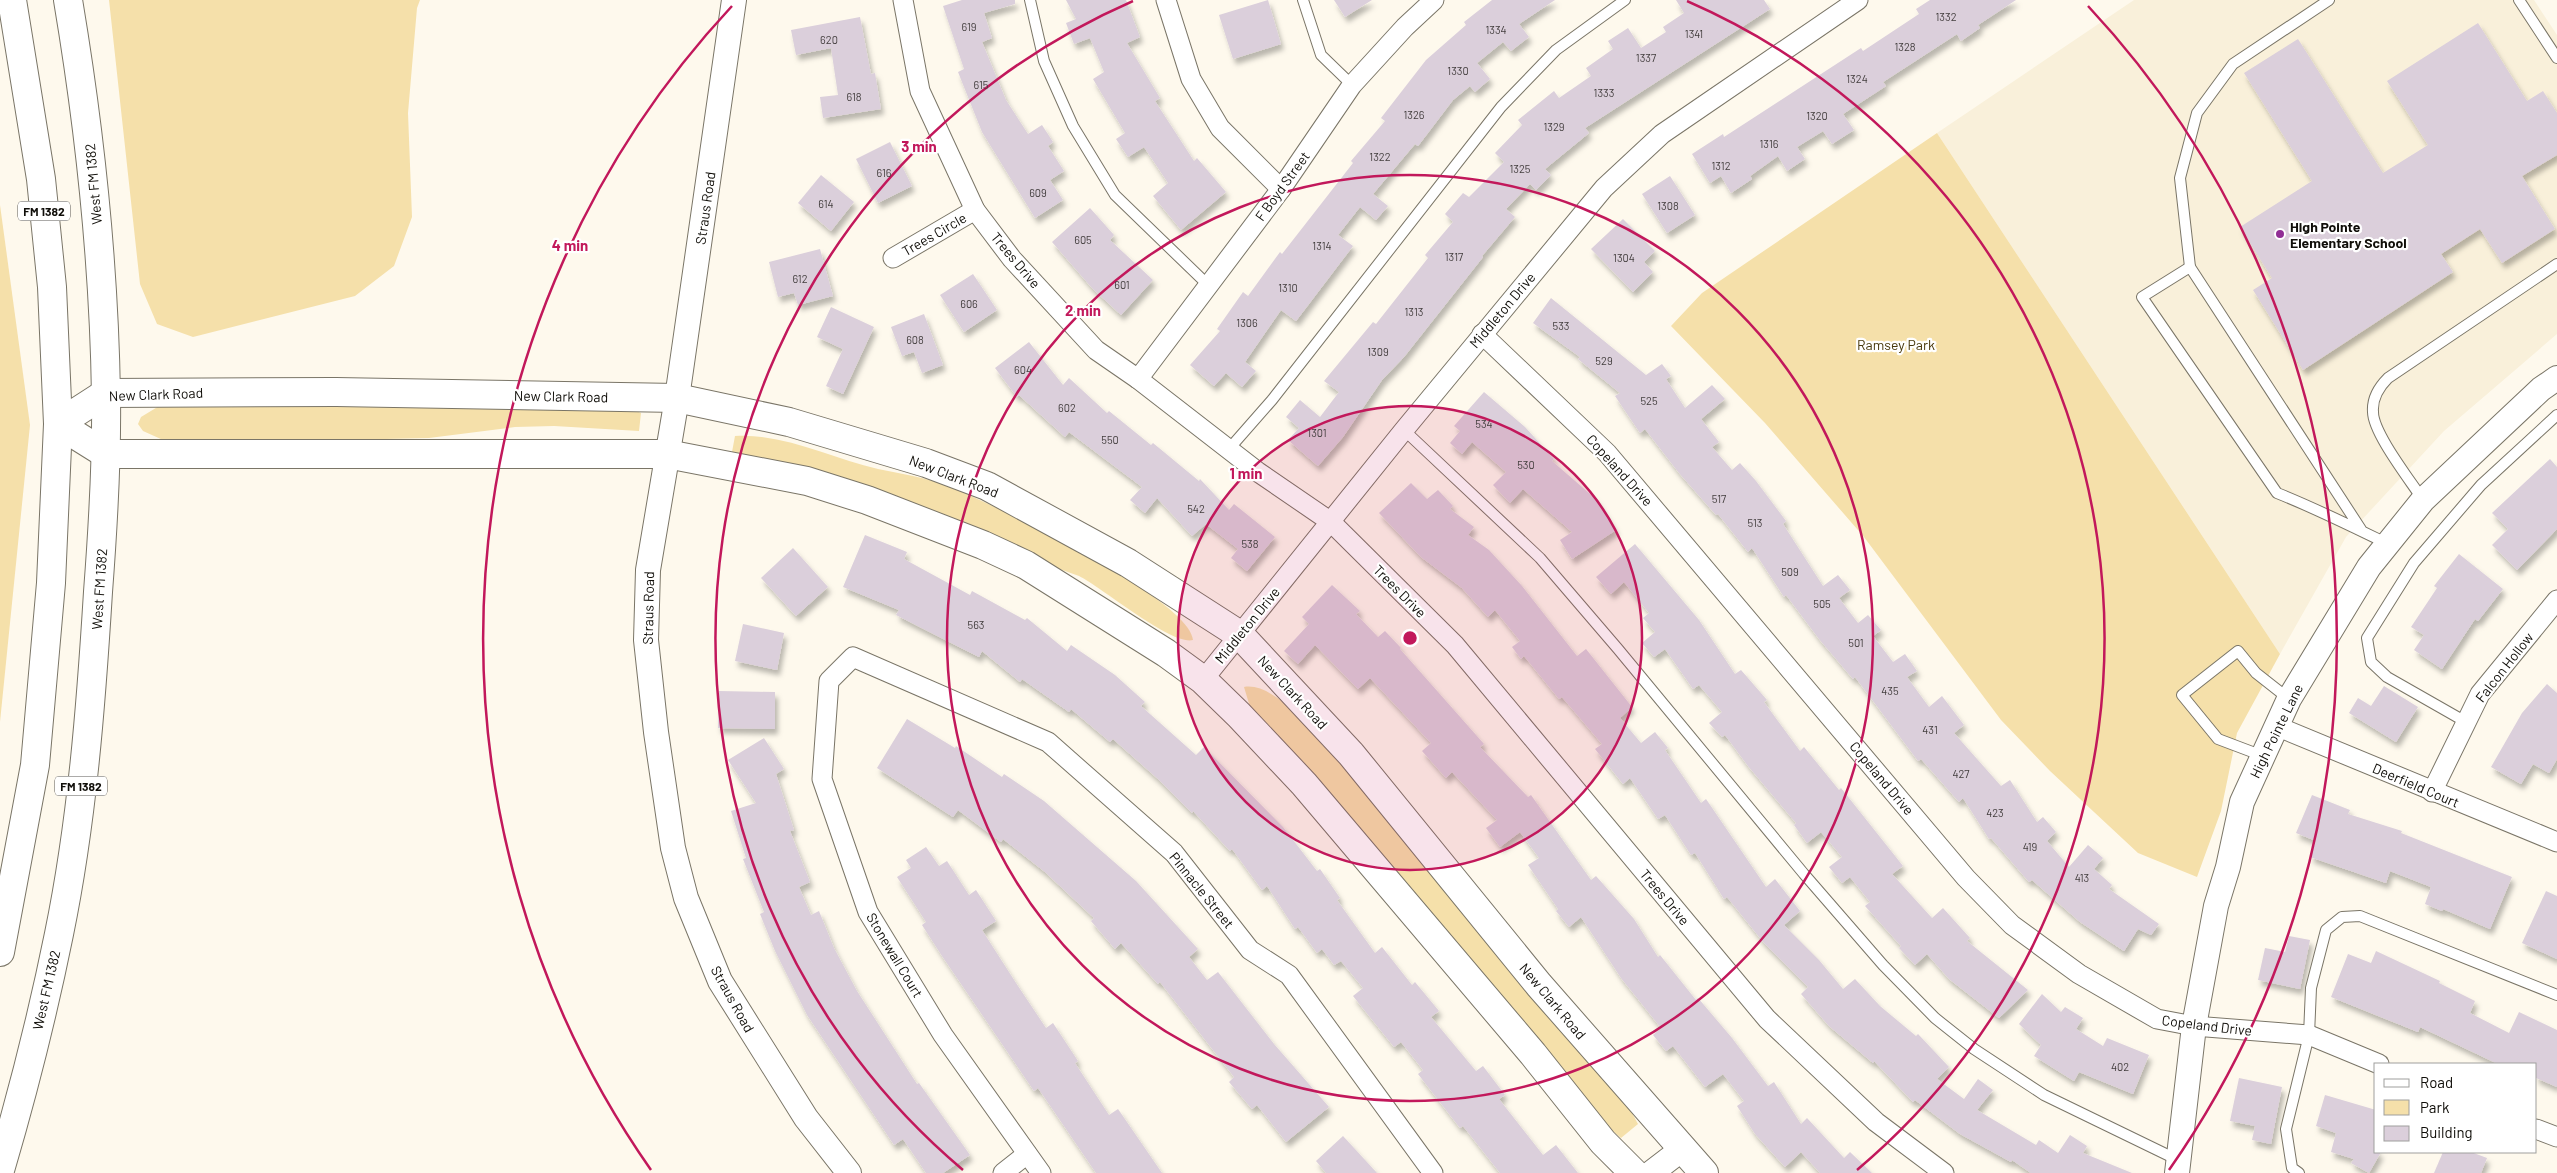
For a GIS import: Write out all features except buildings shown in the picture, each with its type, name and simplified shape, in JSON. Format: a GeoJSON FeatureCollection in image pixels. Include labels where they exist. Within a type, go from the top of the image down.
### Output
{"type":"FeatureCollection","features":[{"type":"Feature","properties":{"kind":"main road","name":"FM 1382"},"geometry":{"type":"LineString","coordinates":[[0,952],[35,765],[51,583],[58,424],[52,287],[41,179],[12,0]]}},
{"type":"Feature","properties":{"kind":"main road","name":"West FM 1382"},"geometry":{"type":"LineString","coordinates":[[0,1170],[6,1126],[26,1082],[60,931],[92,690],[106,454],[106,393],[97,214],[87,123],[68,0]]}},
{"type":"Feature","properties":{"kind":"main road","name":"New Clark Road"},"geometry":{"type":"LineString","coordinates":[[58,424],[106,393],[336,392],[677,398],[789,422],[926,464],[987,486],[1128,563],[1240,635],[1351,754],[1539,985],[1681,1150],[1704,1173]]}},
{"type":"Feature","properties":{"kind":"main road"},"geometry":{"type":"LineString","coordinates":[[58,424],[106,454],[667,454],[807,481],[867,500],[983,545],[1026,565],[1166,653],[1203,680],[1239,715],[1304,784],[1533,1054],[1603,1142],[1634,1173]]}},
{"type":"Feature","properties":{"kind":"street","name":"Straus Road"},"geometry":{"type":"LineString","coordinates":[[734,0],[677,398],[648,570],[646,640],[656,732],[675,856],[686,898],[720,981],[806,1118],[850,1173]]}},
{"type":"Feature","properties":{"kind":"street","name":"Trees Drive"},"geometry":{"type":"LineString","coordinates":[[903,0],[920,90],[975,210],[1012,259],[1096,350],[1138,379],[1228,449],[1330,522],[1455,646],[1767,1019],[1876,1122],[1944,1173]]}},
{"type":"Feature","properties":{"kind":"street"},"geometry":{"type":"LineString","coordinates":[[1166,0],[1191,79],[1220,128],[1281,189]]}},
{"type":"Feature","properties":{"kind":"street","name":"F Boyd Street"},"geometry":{"type":"LineString","coordinates":[[1138,379],[1281,189],[1352,85],[1405,27],[1434,0]]}},
{"type":"Feature","properties":{"kind":"street","name":"Middleton Drive"},"geometry":{"type":"LineString","coordinates":[[1203,680],[1482,334],[1604,188],[1662,134],[1858,0]]}},
{"type":"Feature","properties":{"kind":"street","name":"Trees Circle"},"geometry":{"type":"LineString","coordinates":[[893,258],[975,210]]}},
{"type":"Feature","properties":{"kind":"street","name":"Copeland Drive"},"geometry":{"type":"LineString","coordinates":[[1482,334],[1607,453],[1966,878],[2012,925],[2079,974],[2157,1019],[2194,1026],[2309,1035],[2378,1063]]}},
{"type":"Feature","properties":{"kind":"street","name":"High Pointe Lane"},"geometry":{"type":"LineString","coordinates":[[2178,1167],[2194,1026],[2216,906],[2228,867],[2242,802],[2276,726],[2289,699],[2369,566],[2423,500],[2541,389],[2557,378]]}},
{"type":"Feature","properties":{"kind":"street","name":"Falcon Hollow"},"geometry":{"type":"LineString","coordinates":[[2432,792],[2480,694],[2557,600]]}},
{"type":"Feature","properties":{"kind":"street","name":"Stonewall Court"},"geometry":{"type":"LineString","coordinates":[[852,657],[829,681],[822,779],[868,912],[943,1035],[1041,1173]]}},
{"type":"Feature","properties":{"kind":"street","name":"Pinnacle Street"},"geometry":{"type":"LineString","coordinates":[[852,657],[1048,742],[1166,847],[1250,950],[1289,975],[1430,1172]]}},
{"type":"Feature","properties":{"kind":"street","name":"Deerfield Court"},"geometry":{"type":"LineString","coordinates":[[2276,726],[2557,842]]}},
{"type":"Feature","properties":{"kind":"street"},"geometry":{"type":"LineString","coordinates":[[2537,1128],[2557,1137]]}},
{"type":"Feature","properties":{"kind":"street"},"geometry":{"type":"LineString","coordinates":[[1651,1173],[1681,1150]]}},
{"type":"Feature","properties":{"kind":"street"},"geometry":{"type":"LineString","coordinates":[[1003,1173],[1027,1154]]}},
{"type":"Feature","properties":{"kind":"lane"},"geometry":{"type":"LineString","coordinates":[[1030,0],[1044,61],[1073,126],[1115,195],[1208,285]]}},
{"type":"Feature","properties":{"kind":"lane"},"geometry":{"type":"LineString","coordinates":[[1303,0],[1321,55],[1352,85]]}},
{"type":"Feature","properties":{"kind":"lane"},"geometry":{"type":"LineString","coordinates":[[1228,449],[1272,400],[1501,107],[1556,50],[1625,0]]}},
{"type":"Feature","properties":{"kind":"lane"},"geometry":{"type":"LineString","coordinates":[[2329,0],[2233,64],[2197,113],[2180,178],[2190,267],[2362,531]]}},
{"type":"Feature","properties":{"kind":"lane"},"geometry":{"type":"LineString","coordinates":[[2519,0],[2557,58]]}},
{"type":"Feature","properties":{"kind":"lane"},"geometry":{"type":"LineString","coordinates":[[2423,500],[2378,430],[2373,414],[2379,387],[2388,378],[2557,264]]}},
{"type":"Feature","properties":{"kind":"lane"},"geometry":{"type":"LineString","coordinates":[[2190,267],[2142,297],[2277,494],[2312,506],[2388,544]]}},
{"type":"Feature","properties":{"kind":"lane"},"geometry":{"type":"LineString","coordinates":[[2466,722],[2387,677],[2371,662],[2367,638],[2414,563],[2481,485],[2557,415]]}},
{"type":"Feature","properties":{"kind":"lane"},"geometry":{"type":"LineString","coordinates":[[1404,430],[1540,558],[1804,874],[1883,965],[1935,1018],[1974,1049],[2044,1096],[2178,1167]]}},
{"type":"Feature","properties":{"kind":"lane"},"geometry":{"type":"LineString","coordinates":[[2263,756],[2218,739],[2182,695],[2238,651],[2256,673],[2289,699]]}},
{"type":"Feature","properties":{"kind":"lane"},"geometry":{"type":"LineString","coordinates":[[2299,1173],[2292,1168],[2286,1129],[2309,1035],[2311,988],[2326,930],[2342,917],[2360,916],[2557,995]]}},
{"type":"Feature","properties":{"kind":"shaded area","name":"High Pointe Elementary School"},"geometry":{"type":"Polygon","coordinates":[[[2134,0],[2534,0],[2557,35],[2557,334],[2444,431],[2346,537],[2280,654],[1937,133],[2134,0]]]}},
{"type":"Feature","properties":{"kind":"green space"},"geometry":{"type":"Polygon","coordinates":[[[109,0],[420,0],[417,8],[408,113],[412,217],[394,266],[355,296],[193,337],[157,324],[140,284],[109,0]]]}},
{"type":"Feature","properties":{"kind":"green space","name":"Ramsey Park"},"geometry":{"type":"Polygon","coordinates":[[[1937,133],[2280,654],[2237,733],[2221,811],[2197,877],[2138,853],[2050,771],[2001,720],[1864,537],[1765,423],[1671,326],[1702,293],[1937,133]]]}},
{"type":"Feature","properties":{"kind":"green space"},"geometry":{"type":"Polygon","coordinates":[[[0,205],[30,425],[0,722],[0,205]]]}},
{"type":"Feature","properties":{"kind":"green space"},"geometry":{"type":"Polygon","coordinates":[[[169,400],[634,410],[641,413],[639,431],[554,426],[515,427],[429,438],[172,444],[143,431],[138,424],[141,417],[169,400]]]}},
{"type":"Feature","properties":{"kind":"green space"},"geometry":{"type":"Polygon","coordinates":[[[735,436],[771,438],[789,442],[878,469],[930,480],[948,486],[1043,531],[1125,577],[1159,601],[1183,622],[1193,640],[1183,639],[1154,626],[1079,576],[732,452],[735,436]]]}},
{"type":"Feature","properties":{"kind":"green space"},"geometry":{"type":"Polygon","coordinates":[[[1244,687],[1255,687],[1277,698],[1299,716],[1325,744],[1626,1102],[1638,1124],[1621,1138],[1608,1127],[1250,707],[1244,687]]]}},
{"type":"Feature","properties":{"kind":"place","name":"High Pointe Elementary School"},"geometry":{"type":"Point","coordinates":[2280,234]}}]}
